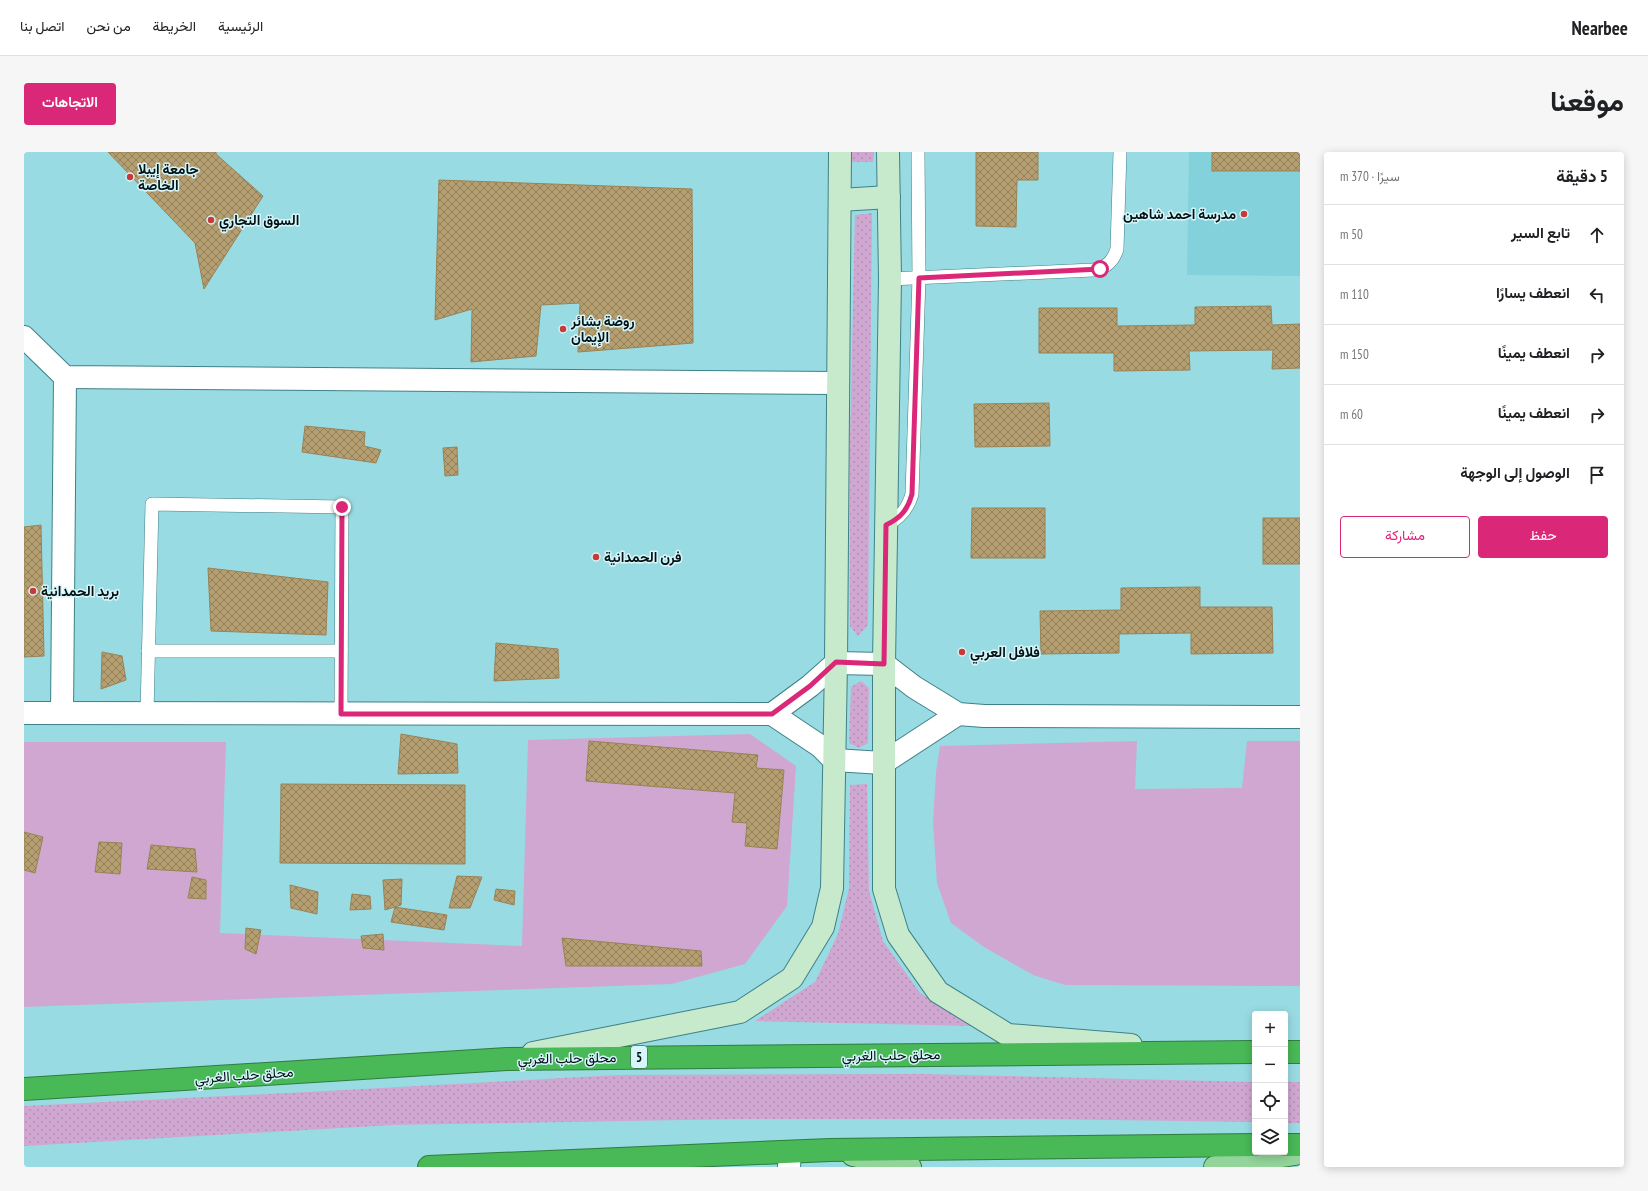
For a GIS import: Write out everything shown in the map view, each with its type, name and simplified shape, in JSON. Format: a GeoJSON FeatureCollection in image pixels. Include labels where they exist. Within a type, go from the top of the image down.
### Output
{"type":"FeatureCollection","features":[{"type":"Feature","properties":{"kind":"highway","name":"محلق حلب الغربي"},"geometry":{"type":"LineString","coordinates":[[24,1089],[507,1059],[1252,1052]]}},
{"type":"Feature","properties":{"kind":"highway"},"geometry":{"type":"LineString","coordinates":[[1288,1052],[1300,1052]]}},
{"type":"Feature","properties":{"kind":"highway"},"geometry":{"type":"LineString","coordinates":[[429,1167],[790,1159],[830,1150],[1252,1145]]}},
{"type":"Feature","properties":{"kind":"highway"},"geometry":{"type":"LineString","coordinates":[[1288,1145],[1300,1145]]}},
{"type":"Feature","properties":{"kind":"main road"},"geometry":{"type":"LineString","coordinates":[[507,1059],[740,1012],[792,978],[823,927],[832,888],[836,662],[840,152]]}},
{"type":"Feature","properties":{"kind":"main road"},"geometry":{"type":"LineString","coordinates":[[888,152],[890,279],[883,763],[884,889],[898,935],[938,992],[1008,1035],[1210,1052]]}},
{"type":"Feature","properties":{"kind":"main road"},"geometry":{"type":"LineString","coordinates":[[840,200],[889,197]]}},
{"type":"Feature","properties":{"kind":"main road"},"geometry":{"type":"LineString","coordinates":[[830,1150],[910,1167]]}},
{"type":"Feature","properties":{"kind":"main road"},"geometry":{"type":"LineString","coordinates":[[1215,1167],[1300,1153]]}},
{"type":"Feature","properties":{"kind":"street"},"geometry":{"type":"LineString","coordinates":[[24,337],[65,377],[838,383]]}},
{"type":"Feature","properties":{"kind":"street"},"geometry":{"type":"LineString","coordinates":[[62,713],[65,377]]}},
{"type":"Feature","properties":{"kind":"street"},"geometry":{"type":"LineString","coordinates":[[772,714],[810,686],[836,662],[884,664],[914,687],[958,714],[984,716],[1300,717]]}},
{"type":"Feature","properties":{"kind":"street"},"geometry":{"type":"LineString","coordinates":[[24,713],[772,714],[820,746],[834,760],[883,763],[958,714]]}},
{"type":"Feature","properties":{"kind":"lane"},"geometry":{"type":"LineString","coordinates":[[886,525],[895,521],[902,515],[909,505],[912,494],[919,278],[918,152]]}},
{"type":"Feature","properties":{"kind":"lane"},"geometry":{"type":"LineString","coordinates":[[890,279],[1093,270],[1106,266],[1115,256],[1118,242],[1120,152]]}},
{"type":"Feature","properties":{"kind":"lane"},"geometry":{"type":"LineString","coordinates":[[147,713],[152,504],[342,507],[341,714]]}},
{"type":"Feature","properties":{"kind":"lane"},"geometry":{"type":"LineString","coordinates":[[148,651],[342,651]]}},
{"type":"Feature","properties":{"kind":"shaded area"},"geometry":{"type":"Polygon","coordinates":[[[852,152],[874,152],[873,162],[852,162],[852,152]]]}},
{"type":"Feature","properties":{"kind":"shaded area","name":"مدرسة احمد شاهين"},"geometry":{"type":"Polygon","coordinates":[[[1189,152],[1300,152],[1300,276],[1187,275],[1189,152]]]}},
{"type":"Feature","properties":{"kind":"shaded area"},"geometry":{"type":"Polygon","coordinates":[[[872,213],[868,625],[858,636],[850,626],[850,441],[855,215],[872,213]]]}},
{"type":"Feature","properties":{"kind":"shaded area"},"geometry":{"type":"Polygon","coordinates":[[[861,681],[869,688],[868,743],[859,748],[849,743],[851,687],[861,681]]]}},
{"type":"Feature","properties":{"kind":"shaded area"},"geometry":{"type":"Polygon","coordinates":[[[750,734],[796,766],[787,906],[745,964],[672,984],[24,1007],[24,742],[226,742],[220,933],[522,946],[528,740],[750,734]]]}},
{"type":"Feature","properties":{"kind":"shaded area"},"geometry":{"type":"Polygon","coordinates":[[[1137,741],[1135,789],[1242,788],[1247,741],[1300,741],[1300,986],[1065,985],[1033,975],[984,947],[951,923],[937,883],[933,822],[936,772],[940,746],[1137,741]]]}},
{"type":"Feature","properties":{"kind":"shaded area"},"geometry":{"type":"Polygon","coordinates":[[[867,784],[869,891],[883,941],[920,993],[973,1026],[755,1021],[815,982],[838,934],[849,888],[850,785],[867,784]]]}},
{"type":"Feature","properties":{"kind":"shaded area"},"geometry":{"type":"Polygon","coordinates":[[[923,1074],[1252,1082],[1252,1122],[1034,1119],[743,1119],[394,1125],[24,1146],[24,1106],[618,1075],[923,1074]]]}},
{"type":"Feature","properties":{"kind":"shaded area"},"geometry":{"type":"Polygon","coordinates":[[[1288,1082],[1300,1082],[1300,1123],[1288,1123],[1288,1082]]]}},
{"type":"Feature","properties":{"kind":"building","name":"السوق التجاري"},"geometry":{"type":"Polygon","coordinates":[[[108,152],[216,152],[216,154],[263,196],[204,289],[195,243],[108,152]]]}},
{"type":"Feature","properties":{"kind":"building"},"geometry":{"type":"Polygon","coordinates":[[[976,152],[1038,152],[1038,180],[1017,180],[1016,227],[976,226],[976,152]]]}},
{"type":"Feature","properties":{"kind":"building"},"geometry":{"type":"Polygon","coordinates":[[[1212,152],[1300,152],[1300,171],[1212,171],[1212,152]]]}},
{"type":"Feature","properties":{"kind":"building"},"geometry":{"type":"Polygon","coordinates":[[[439,180],[692,189],[693,343],[578,352],[580,303],[541,305],[536,356],[471,362],[472,309],[435,320],[439,180]]]}},
{"type":"Feature","properties":{"kind":"building"},"geometry":{"type":"Polygon","coordinates":[[[1271,306],[1272,325],[1300,324],[1300,368],[1272,369],[1273,350],[1189,351],[1190,370],[1114,371],[1114,353],[1039,353],[1039,308],[1117,308],[1117,326],[1195,325],[1195,307],[1271,306]]]}},
{"type":"Feature","properties":{"kind":"building"},"geometry":{"type":"Polygon","coordinates":[[[1049,403],[1050,446],[975,447],[974,404],[1049,403]]]}},
{"type":"Feature","properties":{"kind":"building"},"geometry":{"type":"Polygon","coordinates":[[[305,426],[365,432],[364,446],[381,450],[376,463],[302,452],[305,426]]]}},
{"type":"Feature","properties":{"kind":"building"},"geometry":{"type":"Polygon","coordinates":[[[457,447],[458,475],[445,476],[443,448],[457,447]]]}},
{"type":"Feature","properties":{"kind":"building"},"geometry":{"type":"Polygon","coordinates":[[[972,508],[1045,508],[1045,558],[971,558],[972,508]]]}},
{"type":"Feature","properties":{"kind":"building"},"geometry":{"type":"Polygon","coordinates":[[[1263,518],[1300,518],[1300,564],[1263,564],[1263,518]]]}},
{"type":"Feature","properties":{"kind":"building","name":"بريد الحمدانية"},"geometry":{"type":"Polygon","coordinates":[[[41,525],[44,656],[24,657],[24,527],[41,525]]]}},
{"type":"Feature","properties":{"kind":"building"},"geometry":{"type":"Polygon","coordinates":[[[208,568],[328,582],[326,635],[211,631],[208,568]]]}},
{"type":"Feature","properties":{"kind":"building"},"geometry":{"type":"Polygon","coordinates":[[[1200,587],[1200,607],[1272,607],[1273,653],[1191,654],[1191,633],[1119,634],[1119,653],[1041,654],[1040,611],[1121,610],[1121,588],[1200,587]]]}},
{"type":"Feature","properties":{"kind":"building"},"geometry":{"type":"Polygon","coordinates":[[[496,643],[558,649],[559,678],[494,681],[496,643]]]}},
{"type":"Feature","properties":{"kind":"building"},"geometry":{"type":"Polygon","coordinates":[[[102,652],[122,656],[126,680],[101,689],[102,652]]]}},
{"type":"Feature","properties":{"kind":"building"},"geometry":{"type":"Polygon","coordinates":[[[401,734],[457,744],[458,773],[398,774],[401,734]]]}},
{"type":"Feature","properties":{"kind":"building"},"geometry":{"type":"Polygon","coordinates":[[[589,741],[758,755],[756,768],[784,770],[777,849],[745,846],[747,823],[732,822],[735,793],[586,781],[589,741]]]}},
{"type":"Feature","properties":{"kind":"building"},"geometry":{"type":"Polygon","coordinates":[[[281,784],[465,785],[465,864],[280,863],[281,784]]]}},
{"type":"Feature","properties":{"kind":"building"},"geometry":{"type":"Polygon","coordinates":[[[24,832],[43,837],[35,873],[24,870],[24,832]]]}},
{"type":"Feature","properties":{"kind":"building"},"geometry":{"type":"Polygon","coordinates":[[[99,842],[122,843],[120,874],[95,872],[99,842]]]}},
{"type":"Feature","properties":{"kind":"building"},"geometry":{"type":"Polygon","coordinates":[[[151,845],[195,849],[197,872],[147,869],[151,845]]]}},
{"type":"Feature","properties":{"kind":"building"},"geometry":{"type":"Polygon","coordinates":[[[457,876],[482,877],[470,908],[449,908],[457,876]]]}},
{"type":"Feature","properties":{"kind":"building"},"geometry":{"type":"Polygon","coordinates":[[[192,877],[206,880],[206,899],[188,898],[192,877]]]}},
{"type":"Feature","properties":{"kind":"building"},"geometry":{"type":"Polygon","coordinates":[[[402,879],[401,905],[385,910],[383,880],[402,879]]]}},
{"type":"Feature","properties":{"kind":"building"},"geometry":{"type":"Polygon","coordinates":[[[290,885],[318,892],[317,914],[291,908],[290,885]]]}},
{"type":"Feature","properties":{"kind":"building"},"geometry":{"type":"Polygon","coordinates":[[[496,889],[515,891],[514,905],[494,900],[496,889]]]}},
{"type":"Feature","properties":{"kind":"building"},"geometry":{"type":"Polygon","coordinates":[[[352,894],[370,896],[371,909],[350,910],[352,894]]]}},
{"type":"Feature","properties":{"kind":"building"},"geometry":{"type":"Polygon","coordinates":[[[395,907],[447,915],[444,930],[391,922],[395,907]]]}},
{"type":"Feature","properties":{"kind":"building"},"geometry":{"type":"Polygon","coordinates":[[[246,928],[261,930],[256,954],[245,949],[246,928]]]}},
{"type":"Feature","properties":{"kind":"building"},"geometry":{"type":"Polygon","coordinates":[[[383,934],[384,950],[363,948],[361,936],[383,934]]]}},
{"type":"Feature","properties":{"kind":"building"},"geometry":{"type":"Polygon","coordinates":[[[562,938],[701,951],[702,966],[566,966],[562,938]]]}},
{"type":"Feature","properties":{"kind":"place","name":"جامعة إيبلا الخاصة"},"geometry":{"type":"Point","coordinates":[130,177]}},
{"type":"Feature","properties":{"kind":"place","name":"مدرسة احمد شاهين"},"geometry":{"type":"Point","coordinates":[1244,214]}},
{"type":"Feature","properties":{"kind":"place","name":"السوق التجاري"},"geometry":{"type":"Point","coordinates":[211,220]}},
{"type":"Feature","properties":{"kind":"place","name":"روضة بشائر الإيمان"},"geometry":{"type":"Point","coordinates":[563,329]}},
{"type":"Feature","properties":{"kind":"place","name":"فرن الحمدانية"},"geometry":{"type":"Point","coordinates":[596,557]}},
{"type":"Feature","properties":{"kind":"place","name":"بريد الحمدانية"},"geometry":{"type":"Point","coordinates":[33,591]}},
{"type":"Feature","properties":{"kind":"place","name":"فلافل العربي"},"geometry":{"type":"Point","coordinates":[962,652]}},
{"type":"Feature","properties":{"kind":"route"},"geometry":{"type":"LineString","coordinates":[[342,507],[341,714],[772,714],[810,686],[836,662],[884,664],[886,525],[895,521],[902,515],[909,505],[912,494],[919,278],[1100,269]]}}]}
